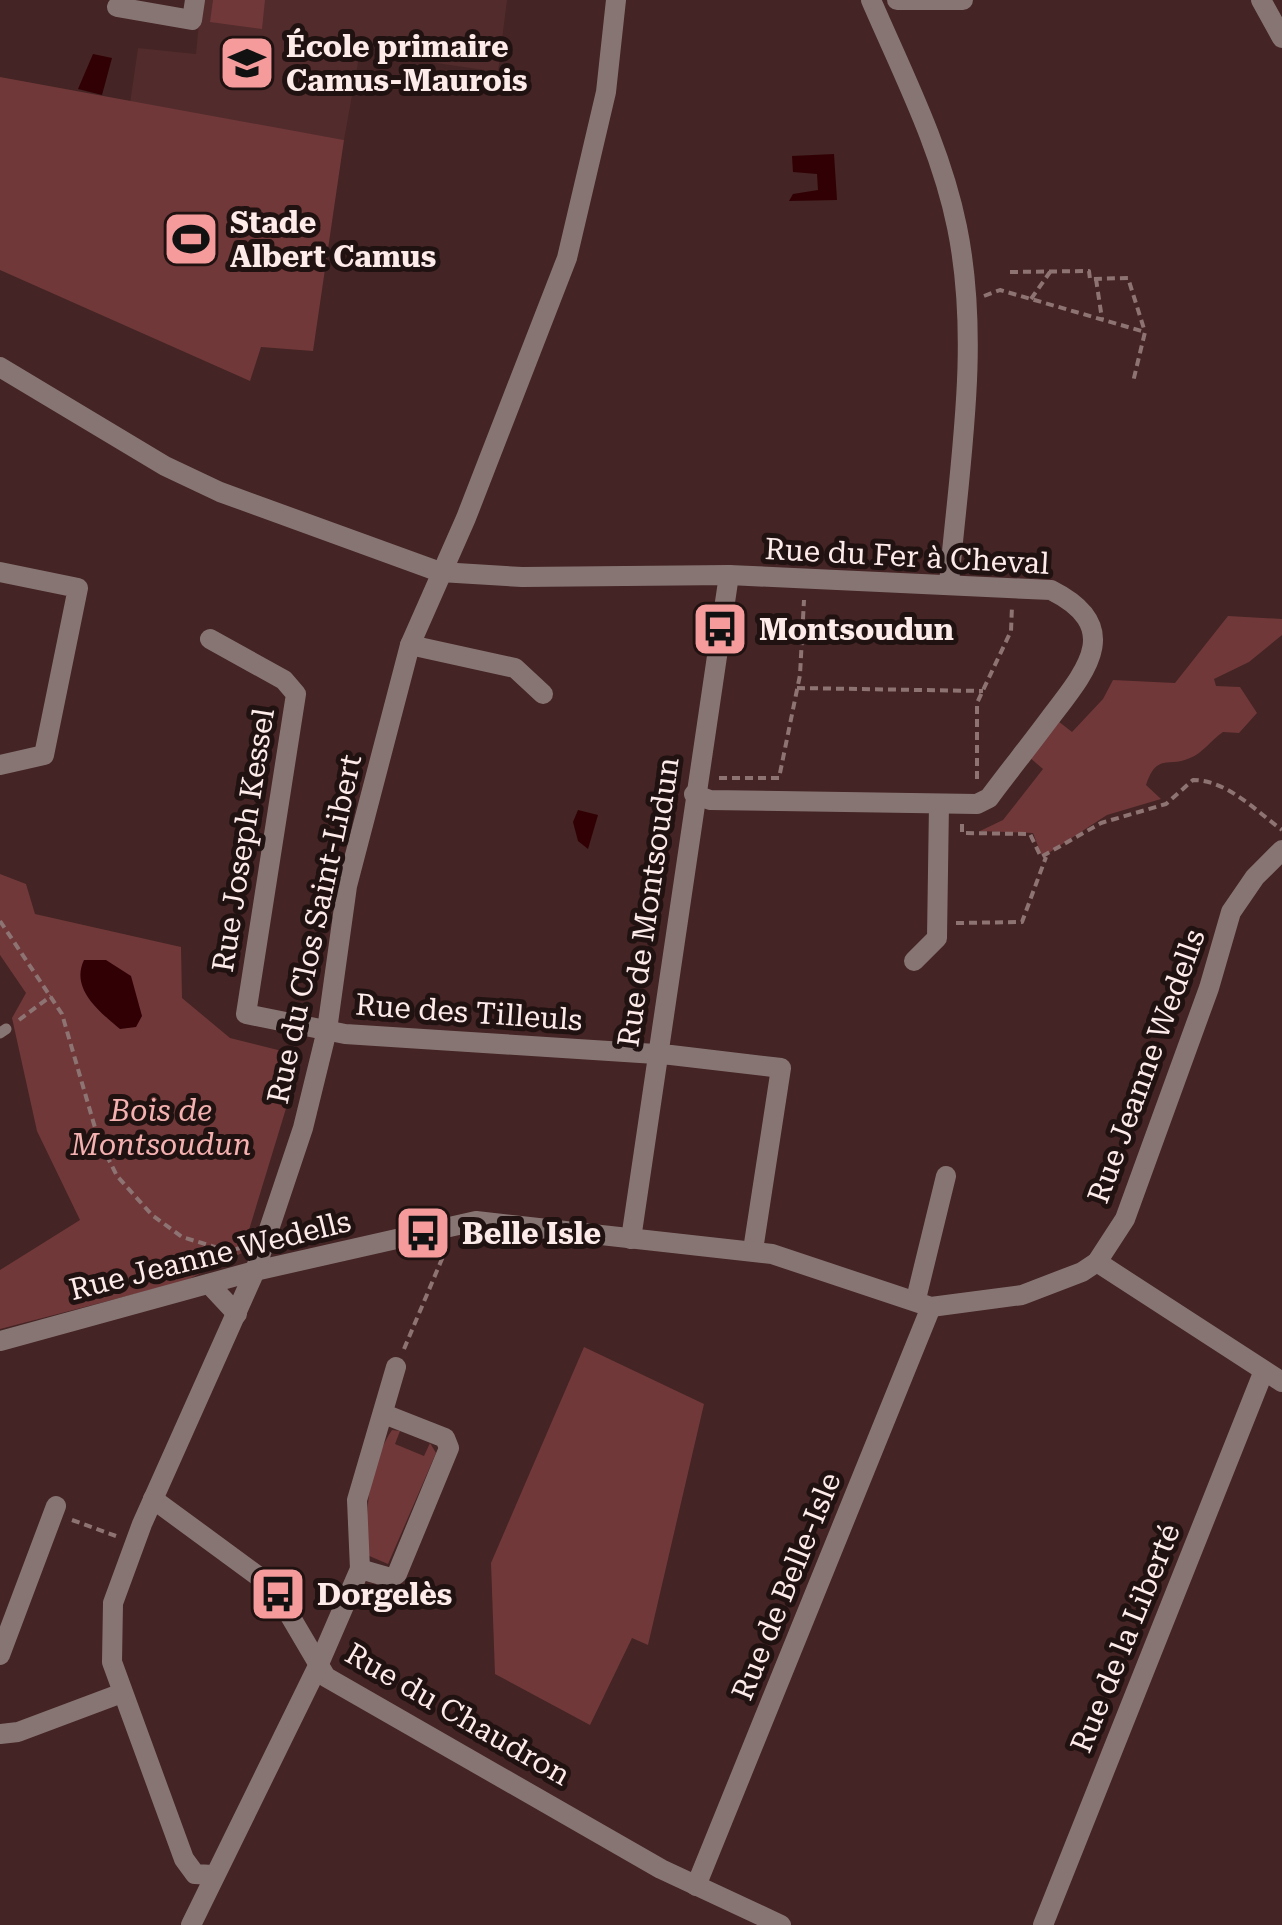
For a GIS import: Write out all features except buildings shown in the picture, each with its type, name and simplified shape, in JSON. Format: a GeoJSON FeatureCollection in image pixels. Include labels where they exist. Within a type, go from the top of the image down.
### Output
{"type":"FeatureCollection","features":[{"type":"Feature","properties":{"kind":"street"},"geometry":{"type":"LineString","coordinates":[[117,6],[192,20],[195,0]]}},
{"type":"Feature","properties":{"kind":"street","name":"Rue du Clos Saint-Libert"},"geometry":{"type":"LineString","coordinates":[[191,1925],[184,1859],[112,1662],[113,1604],[153,1499],[255,1272],[303,1128],[328,1030],[347,886],[410,645],[466,518],[566,258],[606,92],[616,0]]}},
{"type":"Feature","properties":{"kind":"street"},"geometry":{"type":"LineString","coordinates":[[871,0],[939,158],[958,228],[968,308],[968,369],[949,584]]}},
{"type":"Feature","properties":{"kind":"street"},"geometry":{"type":"LineString","coordinates":[[897,0],[963,0]]}},
{"type":"Feature","properties":{"kind":"street"},"geometry":{"type":"LineString","coordinates":[[1261,0],[1282,38]]}},
{"type":"Feature","properties":{"kind":"street","name":"Rue du Fer à Cheval"},"geometry":{"type":"LineString","coordinates":[[0,367],[150,457],[220,492],[440,572],[522,577],[729,575],[806,582],[1051,590],[1072,600],[1091,624],[1091,665],[989,798],[969,804]]}},
{"type":"Feature","properties":{"kind":"street"},"geometry":{"type":"LineString","coordinates":[[0,572],[78,588],[44,754],[0,765]]}},
{"type":"Feature","properties":{"kind":"street","name":"Rue de Montsoudun"},"geometry":{"type":"LineString","coordinates":[[631,1240],[656,1054],[702,796],[729,575]]}},
{"type":"Feature","properties":{"kind":"street","name":"Rue Joseph Kessel"},"geometry":{"type":"LineString","coordinates":[[210,639],[284,680],[296,694],[295,720],[246,1014],[328,1030]]}},
{"type":"Feature","properties":{"kind":"street"},"geometry":{"type":"LineString","coordinates":[[410,645],[516,668],[543,694]]}},
{"type":"Feature","properties":{"kind":"street"},"geometry":{"type":"LineString","coordinates":[[702,796],[969,804]]}},
{"type":"Feature","properties":{"kind":"street"},"geometry":{"type":"LineString","coordinates":[[914,962],[936,938],[939,804]]}},
{"type":"Feature","properties":{"kind":"street","name":"Rue Jeanne Wedells"},"geometry":{"type":"LineString","coordinates":[[0,1341],[255,1272],[449,1226],[495,1220],[631,1240],[754,1250],[924,1303],[1022,1295],[1097,1262],[1125,1219],[1209,988],[1231,912],[1254,877],[1282,850]]}},
{"type":"Feature","properties":{"kind":"street","name":"Rue des Tilleuls"},"geometry":{"type":"LineString","coordinates":[[328,1030],[439,1043],[656,1054],[781,1068],[754,1250]]}},
{"type":"Feature","properties":{"kind":"street","name":"Rue de Belle-Isle"},"geometry":{"type":"LineString","coordinates":[[696,1886],[924,1303],[946,1176]]}},
{"type":"Feature","properties":{"kind":"street"},"geometry":{"type":"LineString","coordinates":[[1097,1262],[1272,1377]]}},
{"type":"Feature","properties":{"kind":"street"},"geometry":{"type":"LineString","coordinates":[[208,1284],[237,1314]]}},
{"type":"Feature","properties":{"kind":"street"},"geometry":{"type":"LineString","coordinates":[[191,1925],[318,1666],[360,1569],[357,1500],[396,1367]]}},
{"type":"Feature","properties":{"kind":"street","name":"Rue de la Liberté"},"geometry":{"type":"LineString","coordinates":[[1043,1925],[1272,1377]]}},
{"type":"Feature","properties":{"kind":"street"},"geometry":{"type":"LineString","coordinates":[[360,1569],[391,1578],[397,1574],[449,1448],[445,1438],[384,1414]]}},
{"type":"Feature","properties":{"kind":"street","name":"Rue du Chaudron"},"geometry":{"type":"LineString","coordinates":[[153,1499],[273,1587],[326,1677],[696,1886],[781,1925]]}},
{"type":"Feature","properties":{"kind":"street"},"geometry":{"type":"LineString","coordinates":[[0,1655],[55,1510]]}},
{"type":"Feature","properties":{"kind":"street"},"geometry":{"type":"LineString","coordinates":[[0,1734],[18,1732],[122,1693]]}},
{"type":"Feature","properties":{"kind":"street"},"geometry":{"type":"LineString","coordinates":[[184,1859],[194,1874],[213,1875]]}},
{"type":"Feature","properties":{"kind":"path"},"geometry":{"type":"LineString","coordinates":[[1010,272],[1088,271],[1090,279],[1128,278],[1145,332],[1133,382]]}},
{"type":"Feature","properties":{"kind":"path"},"geometry":{"type":"LineString","coordinates":[[1031,299],[1050,272]]}},
{"type":"Feature","properties":{"kind":"path"},"geometry":{"type":"LineString","coordinates":[[1096,279],[1102,320]]}},
{"type":"Feature","properties":{"kind":"path"},"geometry":{"type":"LineString","coordinates":[[968,308],[993,290],[1145,332]]}},
{"type":"Feature","properties":{"kind":"path"},"geometry":{"type":"LineString","coordinates":[[702,796],[716,778],[779,778],[797,688],[806,582]]}},
{"type":"Feature","properties":{"kind":"path"},"geometry":{"type":"LineString","coordinates":[[1012,588],[1012,631],[977,703],[969,804],[962,832],[1030,834],[1038,856],[1046,856],[1101,822],[1166,804],[1193,780],[1206,780],[1232,793],[1282,830]]}},
{"type":"Feature","properties":{"kind":"path"},"geometry":{"type":"LineString","coordinates":[[797,688],[982,691]]}},
{"type":"Feature","properties":{"kind":"path"},"geometry":{"type":"LineString","coordinates":[[937,923],[1022,922],[1046,856]]}},
{"type":"Feature","properties":{"kind":"path"},"geometry":{"type":"LineString","coordinates":[[0,920],[62,1014],[98,1138],[117,1176],[152,1215],[182,1237],[228,1251],[264,1243]]}},
{"type":"Feature","properties":{"kind":"path"},"geometry":{"type":"LineString","coordinates":[[3,1031],[51,996]]}},
{"type":"Feature","properties":{"kind":"path"},"geometry":{"type":"LineString","coordinates":[[396,1367],[449,1242],[449,1226]]}},
{"type":"Feature","properties":{"kind":"path"},"geometry":{"type":"LineString","coordinates":[[55,1510],[116,1536]]}},
{"type":"Feature","properties":{"kind":"shaded area","name":"École primaire Camus-Maurois"},"geometry":{"type":"Polygon","coordinates":[[[201,0],[507,0],[498,72],[360,52],[344,140],[130,103],[138,48],[196,54],[201,0]]]}},
{"type":"Feature","properties":{"kind":"shaded area"},"geometry":{"type":"Polygon","coordinates":[[[93,54],[112,58],[102,95],[78,89],[93,54]]]}},
{"type":"Feature","properties":{"kind":"shaded area"},"geometry":{"type":"Polygon","coordinates":[[[834,154],[837,200],[789,201],[793,194],[818,190],[817,174],[793,172],[792,156],[834,154]]]}},
{"type":"Feature","properties":{"kind":"shaded area"},"geometry":{"type":"Polygon","coordinates":[[[578,810],[598,815],[588,849],[578,841],[573,822],[578,810]]]}},
{"type":"Feature","properties":{"kind":"shaded area"},"geometry":{"type":"Polygon","coordinates":[[[84,960],[106,960],[131,976],[142,1016],[136,1027],[120,1029],[89,999],[81,981],[84,960]]]}},
{"type":"Feature","properties":{"kind":"green space"},"geometry":{"type":"Polygon","coordinates":[[[213,0],[265,0],[262,29],[210,22],[213,0]]]}},
{"type":"Feature","properties":{"kind":"green space"},"geometry":{"type":"Polygon","coordinates":[[[0,77],[344,140],[313,351],[261,347],[250,381],[0,270],[0,77]]]}},
{"type":"Feature","properties":{"kind":"green space"},"geometry":{"type":"Polygon","coordinates":[[[1228,616],[1282,619],[1282,635],[1249,662],[1214,679],[1216,686],[1240,687],[1257,713],[1239,733],[1223,732],[1194,756],[1159,765],[1146,785],[1161,799],[1107,815],[1047,854],[1041,854],[1033,833],[980,831],[1003,820],[1043,769],[1029,757],[1058,721],[1072,732],[1103,699],[1113,680],[1175,683],[1228,616]]]}},
{"type":"Feature","properties":{"kind":"green space","name":"Bois de Montsoudun"},"geometry":{"type":"Polygon","coordinates":[[[0,874],[26,884],[35,914],[181,947],[182,998],[230,1038],[302,1056],[242,1253],[185,1281],[0,1329],[0,1270],[80,1220],[37,1131],[12,1018],[26,993],[0,955],[0,874]]]}},
{"type":"Feature","properties":{"kind":"green space"},"geometry":{"type":"Polygon","coordinates":[[[584,1347],[704,1404],[648,1645],[632,1638],[590,1725],[495,1674],[491,1563],[584,1347]]]}},
{"type":"Feature","properties":{"kind":"green space"},"geometry":{"type":"Polygon","coordinates":[[[392,1430],[400,1431],[395,1444],[424,1456],[430,1443],[436,1453],[388,1564],[367,1555],[367,1523],[373,1475],[392,1430]]]}},
{"type":"Feature","properties":{"kind":"place","name":"École primaire Camus-Maurois"},"geometry":{"type":"Point","coordinates":[247,63]}},
{"type":"Feature","properties":{"kind":"place","name":"Stade Albert Camus"},"geometry":{"type":"Point","coordinates":[191,239]}},
{"type":"Feature","properties":{"kind":"place","name":"Montsoudun"},"geometry":{"type":"Point","coordinates":[720,629]}},
{"type":"Feature","properties":{"kind":"place","name":"Belle Isle"},"geometry":{"type":"Point","coordinates":[423,1233]}},
{"type":"Feature","properties":{"kind":"place","name":"Dorgelès"},"geometry":{"type":"Point","coordinates":[278,1594]}}]}
